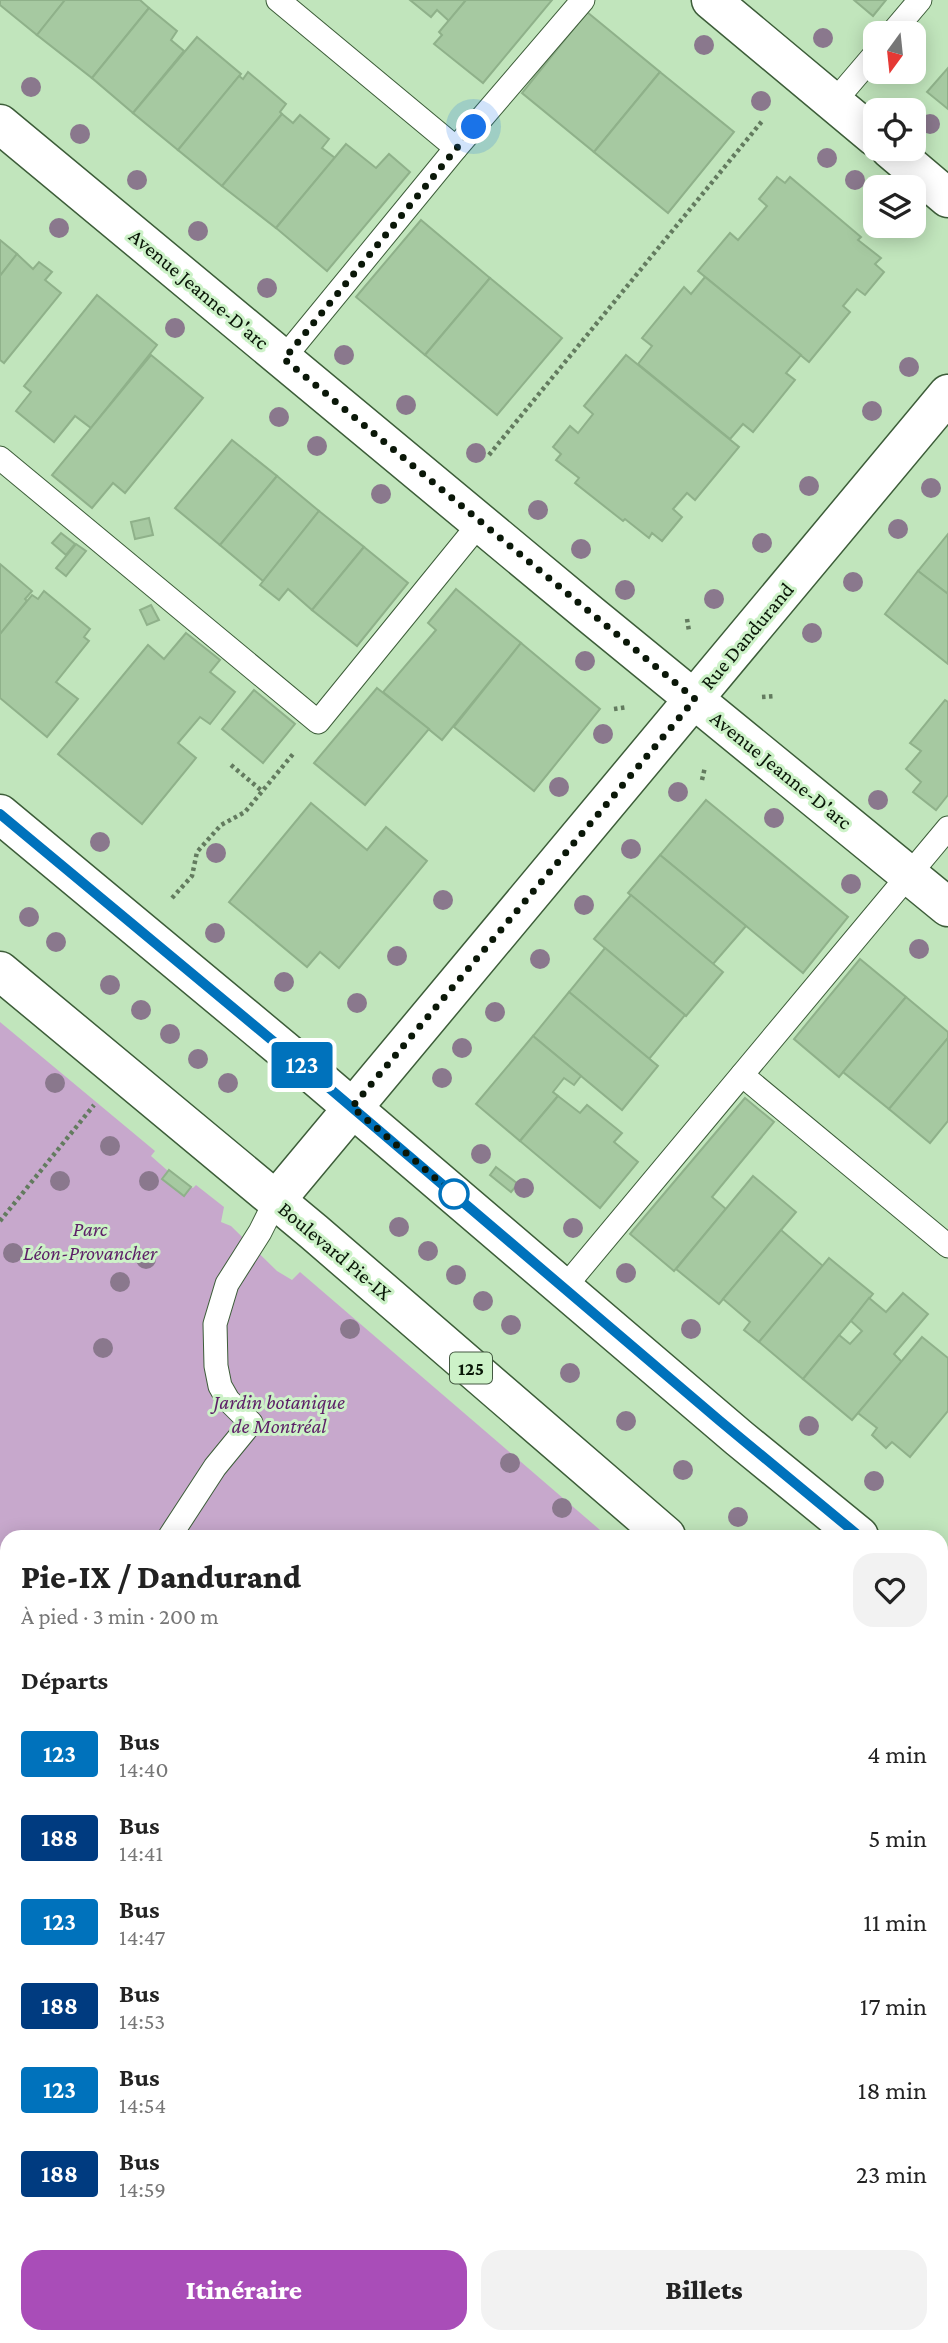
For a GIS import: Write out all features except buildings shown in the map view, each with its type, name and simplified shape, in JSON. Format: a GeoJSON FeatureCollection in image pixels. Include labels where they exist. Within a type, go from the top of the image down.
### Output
{"type":"FeatureCollection","features":[{"type":"Feature","properties":{"kind":"street"},"geometry":{"type":"LineString","coordinates":[[711,0],[863,126]]}},
{"type":"Feature","properties":{"kind":"street","name":"Avenue Jeanne-D'arc"},"geometry":{"type":"LineString","coordinates":[[0,124],[948,907]]}},
{"type":"Feature","properties":{"kind":"street"},"geometry":{"type":"LineString","coordinates":[[904,161],[948,198]]}},
{"type":"Feature","properties":{"kind":"street","name":"Rue Dandurand"},"geometry":{"type":"LineString","coordinates":[[275,1200],[948,394]]}},
{"type":"Feature","properties":{"kind":"street"},"geometry":{"type":"LineString","coordinates":[[0,814],[352,1107],[852,1530]]}},
{"type":"Feature","properties":{"kind":"street","name":"Boulevard Pie-IX"},"geometry":{"type":"LineString","coordinates":[[0,971],[275,1200],[659,1530]]}},
{"type":"Feature","properties":{"kind":"lane"},"geometry":{"type":"LineString","coordinates":[[278,0],[456,148]]}},
{"type":"Feature","properties":{"kind":"lane"},"geometry":{"type":"LineString","coordinates":[[284,359],[456,148],[583,0]]}},
{"type":"Feature","properties":{"kind":"lane"},"geometry":{"type":"LineString","coordinates":[[902,21],[920,0]]}},
{"type":"Feature","properties":{"kind":"lane"},"geometry":{"type":"LineString","coordinates":[[834,103],[863,68]]}},
{"type":"Feature","properties":{"kind":"lane"},"geometry":{"type":"LineString","coordinates":[[0,458],[318,722],[480,523]]}},
{"type":"Feature","properties":{"kind":"lane"},"geometry":{"type":"LineString","coordinates":[[564,1288],[948,828]]}},
{"type":"Feature","properties":{"kind":"lane"},"geometry":{"type":"LineString","coordinates":[[742,1075],[948,1246]]}},
{"type":"Feature","properties":{"kind":"lane"},"geometry":{"type":"LineString","coordinates":[[174,1530],[215,1467],[251,1423],[228,1400],[220,1386],[216,1366],[215,1324],[227,1284],[260,1232],[275,1200]]}},
{"type":"Feature","properties":{"kind":"lane"},"geometry":{"type":"LineString","coordinates":[[739,1437],[832,1530]]}},
{"type":"Feature","properties":{"kind":"path"},"geometry":{"type":"LineString","coordinates":[[489,455],[763,120]]}},
{"type":"Feature","properties":{"kind":"path"},"geometry":{"type":"LineString","coordinates":[[687,619],[689,632]]}},
{"type":"Feature","properties":{"kind":"path"},"geometry":{"type":"LineString","coordinates":[[614,709],[628,707]]}},
{"type":"Feature","properties":{"kind":"path"},"geometry":{"type":"LineString","coordinates":[[169,902],[192,876],[197,852],[221,825],[245,812],[293,754]]}},
{"type":"Feature","properties":{"kind":"path"},"geometry":{"type":"LineString","coordinates":[[702,780],[706,764]]}},
{"type":"Feature","properties":{"kind":"path"},"geometry":{"type":"LineString","coordinates":[[231,765],[262,791]]}},
{"type":"Feature","properties":{"kind":"path"},"geometry":{"type":"LineString","coordinates":[[0,1221],[97,1102]]}},
{"type":"Feature","properties":{"kind":"green space"},"geometry":{"type":"Polygon","coordinates":[[[0,1022],[155,1151],[151,1156],[168,1171],[162,1179],[184,1196],[196,1185],[224,1207],[221,1222],[231,1226],[277,1271],[292,1280],[300,1272],[600,1530],[0,1530],[0,1022]]]}},
{"type":"Feature","properties":{"kind":"bus line","name":"123"},"geometry":{"type":"LineString","coordinates":[[0,814],[393,1141],[852,1530]]}},
{"type":"Feature","properties":{"kind":"route"},"geometry":{"type":"LineString","coordinates":[[454,1194],[352,1107],[695,699],[284,359],[474,127]]}},
{"type":"Feature","properties":{"kind":"park label","name":"Parc Léon-Provancher"},"geometry":{"type":"Point","coordinates":[90,1241]}},
{"type":"Feature","properties":{"kind":"park label","name":"Jardin botanique de Montréal"},"geometry":{"type":"Point","coordinates":[279,1414]}}]}
